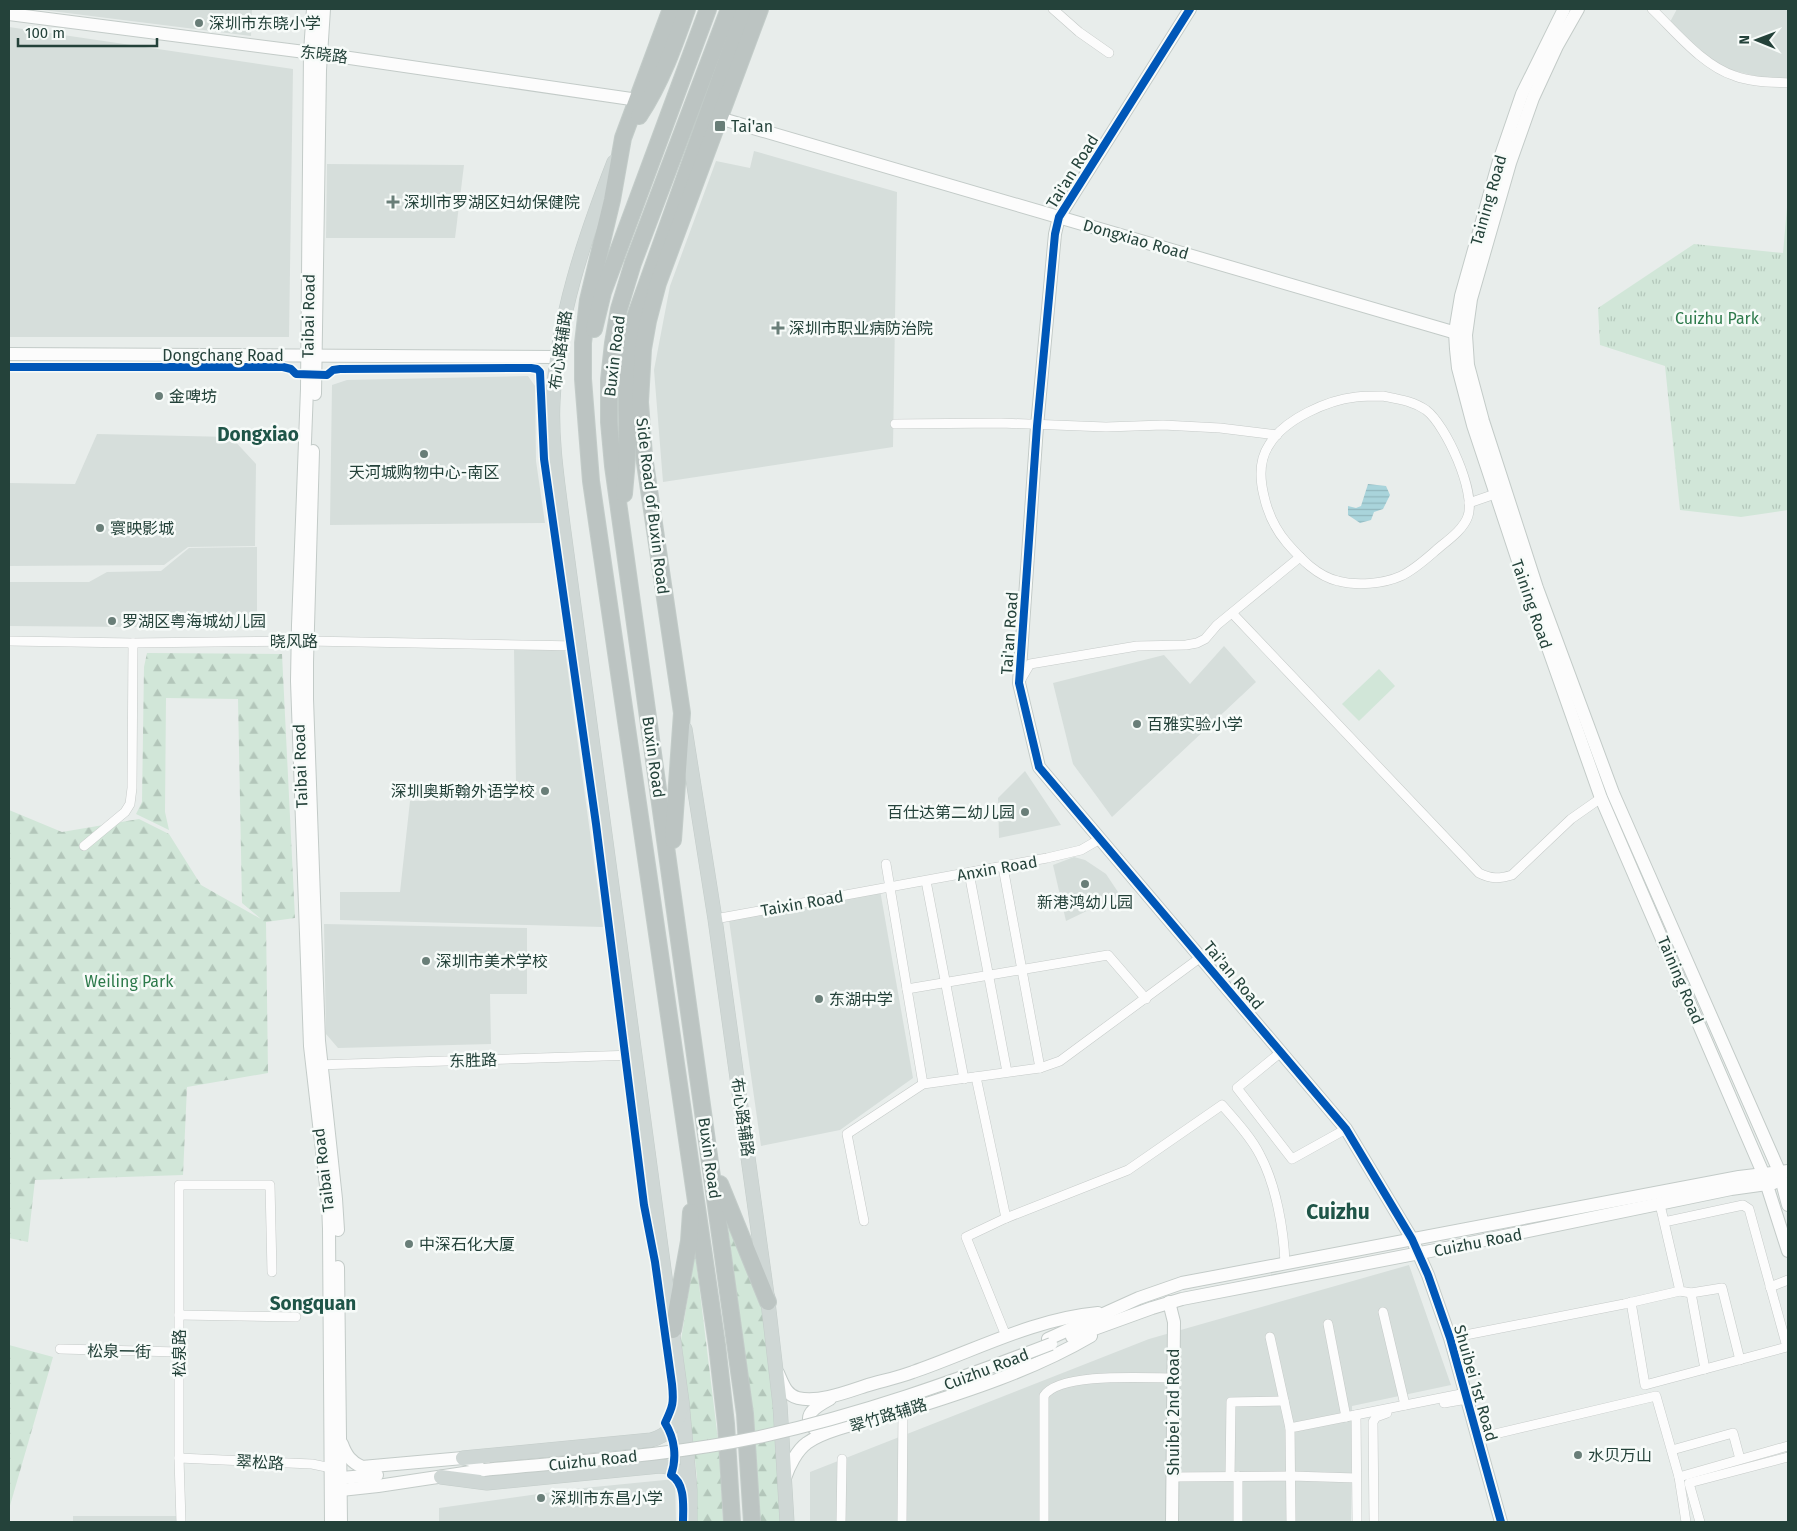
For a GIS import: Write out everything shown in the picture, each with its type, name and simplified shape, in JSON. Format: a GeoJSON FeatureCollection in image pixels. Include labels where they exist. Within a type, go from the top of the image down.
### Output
{"type":"FeatureCollection","features":[{"type":"Feature","properties":{"kind":"highway"},"geometry":{"type":"LineString","coordinates":[[623,138],[671,9]]}},
{"type":"Feature","properties":{"kind":"highway"},"geometry":{"type":"LineString","coordinates":[[623,138],[651,98],[687,9]]}},
{"type":"Feature","properties":{"kind":"highway","name":"Buxin Road"},"geometry":{"type":"LineString","coordinates":[[586,415],[589,357],[603,292],[708,9]]}},
{"type":"Feature","properties":{"kind":"highway","name":"Buxin Road"},"geometry":{"type":"LineString","coordinates":[[729,9],[636,256],[619,309],[610,361],[608,408],[611,446],[745,1414],[752,1522]]}},
{"type":"Feature","properties":{"kind":"highway","name":"Side Road of Buxin Road"},"geometry":{"type":"LineString","coordinates":[[670,872],[682,713],[644,456],[640,402],[642,361],[648,322],[658,283],[760,9]]}},
{"type":"Feature","properties":{"kind":"highway"},"geometry":{"type":"LineString","coordinates":[[623,534],[627,452],[626,380],[633,323],[744,13]]}},
{"type":"Feature","properties":{"kind":"highway","name":"Buxin Road"},"geometry":{"type":"LineString","coordinates":[[623,138],[612,200],[588,300],[585,323],[583,379],[591,481],[718,1355],[726,1424],[732,1522]]}},
{"type":"Feature","properties":{"kind":"highway"},"geometry":{"type":"LineString","coordinates":[[711,1161],[768,1302]]}},
{"type":"Feature","properties":{"kind":"highway"},"geometry":{"type":"LineString","coordinates":[[673,1330],[689,1241],[693,1175]]}},
{"type":"Feature","properties":{"kind":"main road","name":"Taibai Road"},"geometry":{"type":"LineString","coordinates":[[313,9],[315,53],[312,356],[307,389],[302,641],[308,719],[318,1010],[316,1065],[328,1203],[337,1478],[341,1522]]}},
{"type":"Feature","properties":{"kind":"main road","name":"Taibai Road"},"geometry":{"type":"LineString","coordinates":[[315,53],[324,9]]}},
{"type":"Feature","properties":{"kind":"main road","name":"Tai'an Road"},"geometry":{"type":"LineString","coordinates":[[1190,9],[1059,217],[1055,234],[1037,426],[1019,683],[1039,767],[1346,1129],[1412,1239],[1418,1254]]}},
{"type":"Feature","properties":{"kind":"main road","name":"Taining Road"},"geometry":{"type":"LineString","coordinates":[[1564,9],[1522,94],[1499,161],[1461,296],[1460,334],[1483,421],[1537,588],[1613,793],[1784,1176],[1788,1205]]}},
{"type":"Feature","properties":{"kind":"main road","name":"Taining Road"},"geometry":{"type":"LineString","coordinates":[[1578,9],[1557,46],[1533,98],[1510,164],[1456,349],[1473,425],[1535,613],[1601,798],[1765,1179],[1788,1251]]}},
{"type":"Feature","properties":{"kind":"main road","name":"东晓路"},"geometry":{"type":"LineString","coordinates":[[9,14],[28,13],[638,100]]}},
{"type":"Feature","properties":{"kind":"main road","name":"Dongxiao Road"},"geometry":{"type":"LineString","coordinates":[[719,118],[1460,334]]}},
{"type":"Feature","properties":{"kind":"main road","name":"布心路辅路"},"geometry":{"type":"LineString","coordinates":[[623,138],[598,203],[566,305],[557,357],[553,401],[553,438],[579,646],[673,1330],[690,1490],[690,1522]]}},
{"type":"Feature","properties":{"kind":"main road","name":"Dongchang Road"},"geometry":{"type":"LineString","coordinates":[[9,354],[557,357]]}},
{"type":"Feature","properties":{"kind":"main road","name":"布心路辅路"},"geometry":{"type":"LineString","coordinates":[[682,713],[715,919],[777,1370],[787,1522]]}},
{"type":"Feature","properties":{"kind":"main road","name":"Taibai Road"},"geometry":{"type":"LineString","coordinates":[[316,1065],[337,1208],[340,1436],[331,1522]]}},
{"type":"Feature","properties":{"kind":"main road","name":"Cuizhu Road"},"geometry":{"type":"LineString","coordinates":[[337,1478],[484,1467],[678,1444],[766,1428],[844,1410],[941,1381],[1049,1342],[1113,1316],[1160,1290],[1182,1283],[1412,1239],[1784,1176]]}},
{"type":"Feature","properties":{"kind":"main road","name":"Cuizhu Road"},"geometry":{"type":"LineString","coordinates":[[1113,1316],[1169,1302],[1660,1205],[1731,1189],[1765,1179]]}},
{"type":"Feature","properties":{"kind":"main road","name":"Shuibei 1st Road"},"geometry":{"type":"LineString","coordinates":[[1418,1254],[1428,1274],[1450,1338],[1500,1522]]}},
{"type":"Feature","properties":{"kind":"main road","name":"Shuibei 2nd Road"},"geometry":{"type":"LineString","coordinates":[[1169,1302],[1174,1322],[1172,1522]]}},
{"type":"Feature","properties":{"kind":"main road","name":"翠竹路辅路"},"geometry":{"type":"LineString","coordinates":[[777,1370],[787,1393],[797,1398],[817,1398],[836,1395],[912,1372],[1006,1336],[1076,1315],[1113,1316]]}},
{"type":"Feature","properties":{"kind":"main road","name":"翠竹路辅路"},"geometry":{"type":"LineString","coordinates":[[785,1478],[799,1450],[807,1442],[831,1432],[937,1400],[1055,1356],[1113,1316]]}},
{"type":"Feature","properties":{"kind":"main road"},"geometry":{"type":"LineString","coordinates":[[831,1432],[822,1432],[815,1429],[811,1423],[810,1415],[816,1407],[836,1395]]}},
{"type":"Feature","properties":{"kind":"main road"},"geometry":{"type":"LineString","coordinates":[[651,1440],[661,1437],[673,1426],[681,1412],[682,1402]]}},
{"type":"Feature","properties":{"kind":"main road","name":"Cuizhu Road"},"geometry":{"type":"LineString","coordinates":[[340,1436],[345,1453],[362,1467],[463,1458],[484,1467]]}},
{"type":"Feature","properties":{"kind":"main road"},"geometry":{"type":"LineString","coordinates":[[463,1458],[651,1440],[662,1441],[668,1448],[668,1461],[660,1466]]}},
{"type":"Feature","properties":{"kind":"main road"},"geometry":{"type":"LineString","coordinates":[[441,1478],[487,1483],[660,1466],[673,1468],[680,1472],[690,1490]]}},
{"type":"Feature","properties":{"kind":"main road","name":"Cuizhu Road"},"geometry":{"type":"LineString","coordinates":[[337,1478],[441,1478],[484,1467]]}},
{"type":"Feature","properties":{"kind":"street"},"geometry":{"type":"LineString","coordinates":[[1052,9],[1079,32],[1109,53]]}},
{"type":"Feature","properties":{"kind":"street"},"geometry":{"type":"LineString","coordinates":[[1652,9],[1701,56],[1724,72],[1736,77],[1788,83]]}},
{"type":"Feature","properties":{"kind":"street"},"geometry":{"type":"LineString","coordinates":[[1383,396],[1408,401],[1426,410],[1440,424],[1455,454],[1465,481],[1469,503],[1469,514],[1464,525],[1420,564],[1401,576],[1382,581],[1349,583],[1326,576],[1312,568],[1282,538],[1266,508],[1262,491],[1262,461],[1269,445],[1282,429],[1306,414],[1334,402],[1356,397],[1383,396]]}},
{"type":"Feature","properties":{"kind":"street"},"geometry":{"type":"LineString","coordinates":[[895,424],[1001,424],[1106,427],[1163,425],[1220,428],[1277,435]]}},
{"type":"Feature","properties":{"kind":"street"},"geometry":{"type":"LineString","coordinates":[[1469,503],[1496,494]]}},
{"type":"Feature","properties":{"kind":"street"},"geometry":{"type":"LineString","coordinates":[[1019,683],[1030,664],[1137,646],[1198,643],[1217,625],[1300,557]]}},
{"type":"Feature","properties":{"kind":"street"},"geometry":{"type":"LineString","coordinates":[[1232,613],[1479,873],[1490,878],[1502,878],[1512,875],[1571,820],[1601,798]]}},
{"type":"Feature","properties":{"kind":"street","name":"晓风路"},"geometry":{"type":"LineString","coordinates":[[9,641],[133,643],[302,641],[579,646]]}},
{"type":"Feature","properties":{"kind":"street"},"geometry":{"type":"LineString","coordinates":[[84,846],[122,816],[130,804],[132,788],[133,643]]}},
{"type":"Feature","properties":{"kind":"street","name":"Anxin Road"},"geometry":{"type":"LineString","coordinates":[[890,887],[1073,853],[1087,848],[1100,839]]}},
{"type":"Feature","properties":{"kind":"street"},"geometry":{"type":"LineString","coordinates":[[886,864],[923,1084]]}},
{"type":"Feature","properties":{"kind":"street"},"geometry":{"type":"LineString","coordinates":[[1003,867],[1040,1068]]}},
{"type":"Feature","properties":{"kind":"street"},"geometry":{"type":"LineString","coordinates":[[969,873],[1007,1072]]}},
{"type":"Feature","properties":{"kind":"street"},"geometry":{"type":"LineString","coordinates":[[926,881],[964,1079]]}},
{"type":"Feature","properties":{"kind":"street","name":"Taixin Road"},"geometry":{"type":"LineString","coordinates":[[715,919],[890,887]]}},
{"type":"Feature","properties":{"kind":"street"},"geometry":{"type":"LineString","coordinates":[[907,988],[1108,955],[1146,999]]}},
{"type":"Feature","properties":{"kind":"street"},"geometry":{"type":"LineString","coordinates":[[864,1221],[847,1134],[923,1084],[1052,1065],[1069,1056],[1201,957]]}},
{"type":"Feature","properties":{"kind":"street"},"geometry":{"type":"LineString","coordinates":[[1281,1052],[1237,1088],[1292,1159],[1346,1129]]}},
{"type":"Feature","properties":{"kind":"street","name":"东胜路"},"geometry":{"type":"LineString","coordinates":[[316,1065],[635,1055]]}},
{"type":"Feature","properties":{"kind":"street"},"geometry":{"type":"LineString","coordinates":[[976,1077],[1006,1218]]}},
{"type":"Feature","properties":{"kind":"street"},"geometry":{"type":"LineString","coordinates":[[1006,1336],[966,1236],[1006,1218],[1128,1170],[1222,1105],[1259,1153],[1268,1175],[1278,1212],[1285,1264]]}},
{"type":"Feature","properties":{"kind":"street","name":"松泉路"},"geometry":{"type":"LineString","coordinates":[[181,1522],[179,1458],[179,1185],[270,1185],[272,1272]]}},
{"type":"Feature","properties":{"kind":"street"},"geometry":{"type":"LineString","coordinates":[[1631,1302],[1645,1385],[1787,1347],[1749,1209],[1743,1204],[1664,1222]]}},
{"type":"Feature","properties":{"kind":"street"},"geometry":{"type":"LineString","coordinates":[[1660,1205],[1680,1290]]}},
{"type":"Feature","properties":{"kind":"street"},"geometry":{"type":"LineString","coordinates":[[1770,1287],[1788,1280]]}},
{"type":"Feature","properties":{"kind":"street"},"geometry":{"type":"LineString","coordinates":[[1450,1338],[1631,1302],[1680,1290],[1692,1293],[1722,1288],[1740,1360]]}},
{"type":"Feature","properties":{"kind":"street"},"geometry":{"type":"LineString","coordinates":[[1692,1293],[1705,1370]]}},
{"type":"Feature","properties":{"kind":"street"},"geometry":{"type":"LineString","coordinates":[[1383,1312],[1405,1405]]}},
{"type":"Feature","properties":{"kind":"street"},"geometry":{"type":"LineString","coordinates":[[179,1315],[296,1316]]}},
{"type":"Feature","properties":{"kind":"street"},"geometry":{"type":"LineString","coordinates":[[1328,1324],[1346,1417]]}},
{"type":"Feature","properties":{"kind":"street"},"geometry":{"type":"LineString","coordinates":[[1270,1337],[1290,1428],[1291,1522]]}},
{"type":"Feature","properties":{"kind":"street","name":"松泉一街"},"geometry":{"type":"LineString","coordinates":[[60,1349],[179,1352]]}},
{"type":"Feature","properties":{"kind":"street"},"geometry":{"type":"LineString","coordinates":[[1044,1522],[1044,1396],[1048,1390],[1067,1382],[1086,1379],[1174,1378]]}},
{"type":"Feature","properties":{"kind":"street"},"geometry":{"type":"LineString","coordinates":[[1290,1428],[1405,1405],[1467,1396]]}},
{"type":"Feature","properties":{"kind":"street"},"geometry":{"type":"LineString","coordinates":[[1374,1522],[1373,1422],[1376,1417],[1467,1396]]}},
{"type":"Feature","properties":{"kind":"street"},"geometry":{"type":"LineString","coordinates":[[1478,1438],[1656,1396],[1679,1477],[1686,1522]]}},
{"type":"Feature","properties":{"kind":"street"},"geometry":{"type":"LineString","coordinates":[[1238,1522],[1230,1402],[1284,1401]]}},
{"type":"Feature","properties":{"kind":"street"},"geometry":{"type":"LineString","coordinates":[[902,1522],[903,1411]]}},
{"type":"Feature","properties":{"kind":"street"},"geometry":{"type":"LineString","coordinates":[[1356,1415],[1357,1522]]}},
{"type":"Feature","properties":{"kind":"street"},"geometry":{"type":"LineString","coordinates":[[1672,1450],[1733,1433],[1740,1459]]}},
{"type":"Feature","properties":{"kind":"street"},"geometry":{"type":"LineString","coordinates":[[1679,1477],[1788,1446]]}},
{"type":"Feature","properties":{"kind":"street"},"geometry":{"type":"LineString","coordinates":[[1700,1522],[1689,1483],[1788,1457]]}},
{"type":"Feature","properties":{"kind":"street","name":"翠松路"},"geometry":{"type":"LineString","coordinates":[[179,1458],[312,1464],[337,1478]]}},
{"type":"Feature","properties":{"kind":"street"},"geometry":{"type":"LineString","coordinates":[[841,1522],[842,1459]]}},
{"type":"Feature","properties":{"kind":"street"},"geometry":{"type":"LineString","coordinates":[[1173,1477],[1291,1476],[1356,1478]]}},
{"type":"Feature","properties":{"kind":"shaded area","name":"深圳市东晓小学"},"geometry":{"type":"Polygon","coordinates":[[[252,9],[251,36],[43,10],[252,9]]]}},
{"type":"Feature","properties":{"kind":"shaded area"},"geometry":{"type":"Polygon","coordinates":[[[1677,9],[1788,9],[1788,84],[1723,68],[1693,44],[1670,22],[1677,9]]]}},
{"type":"Feature","properties":{"kind":"shaded area"},"geometry":{"type":"Polygon","coordinates":[[[9,27],[293,69],[289,337],[9,337],[9,27]]]}},
{"type":"Feature","properties":{"kind":"shaded area","name":"深圳市职业病防治院"},"geometry":{"type":"Polygon","coordinates":[[[754,151],[897,192],[893,447],[663,482],[654,370],[670,286],[716,161],[750,168],[754,151]]]}},
{"type":"Feature","properties":{"kind":"shaded area","name":"深圳市罗湖区妇幼保健院"},"geometry":{"type":"Polygon","coordinates":[[[327,164],[464,165],[455,238],[326,238],[327,164]]]}},
{"type":"Feature","properties":{"kind":"shaded area","name":"天河城购物中心-南区"},"geometry":{"type":"Polygon","coordinates":[[[528,376],[535,386],[536,461],[545,523],[330,525],[332,385],[347,380],[528,376]]]}},
{"type":"Feature","properties":{"kind":"shaded area"},"geometry":{"type":"Polygon","coordinates":[[[97,434],[231,437],[256,464],[255,546],[188,547],[164,565],[9,566],[9,483],[75,484],[97,434]]]}},
{"type":"Feature","properties":{"kind":"shaded area"},"geometry":{"type":"Polygon","coordinates":[[[257,547],[257,628],[9,626],[9,582],[89,582],[107,572],[161,571],[189,548],[257,547]]]}},
{"type":"Feature","properties":{"kind":"shaded area","name":"百雅实验小学"},"geometry":{"type":"Polygon","coordinates":[[[1224,646],[1256,682],[1112,817],[1073,764],[1053,683],[1164,655],[1190,684],[1224,646]]]}},
{"type":"Feature","properties":{"kind":"shaded area","name":"深圳奥斯翰外语学校"},"geometry":{"type":"Polygon","coordinates":[[[514,649],[565,650],[603,927],[340,920],[340,892],[400,892],[410,801],[494,799],[516,783],[514,649]]]}},
{"type":"Feature","properties":{"kind":"shaded area","name":"百仕达第二幼儿园"},"geometry":{"type":"Polygon","coordinates":[[[1025,771],[1061,825],[999,838],[998,798],[1025,771]]]}},
{"type":"Feature","properties":{"kind":"shaded area","name":"新港鸿幼儿园"},"geometry":{"type":"Polygon","coordinates":[[[1074,857],[1085,860],[1106,874],[1120,895],[1066,921],[1053,865],[1074,857]]]}},
{"type":"Feature","properties":{"kind":"shaded area","name":"东湖中学"},"geometry":{"type":"Polygon","coordinates":[[[880,890],[913,1078],[840,1130],[761,1146],[729,920],[880,890]]]}},
{"type":"Feature","properties":{"kind":"shaded area","name":"深圳市美术学校"},"geometry":{"type":"Polygon","coordinates":[[[324,924],[527,928],[527,994],[490,994],[491,1044],[338,1048],[326,1034],[324,924]]]}},
{"type":"Feature","properties":{"kind":"shaded area"},"geometry":{"type":"Polygon","coordinates":[[[1409,1265],[1451,1385],[1352,1406],[1351,1522],[810,1522],[810,1472],[1149,1339],[1409,1265]]]}},
{"type":"Feature","properties":{"kind":"shaded area"},"geometry":{"type":"Polygon","coordinates":[[[675,1479],[676,1522],[439,1522],[439,1508],[574,1489],[675,1479]]]}},
{"type":"Feature","properties":{"kind":"shaded area"},"geometry":{"type":"Polygon","coordinates":[[[73,1516],[176,1516],[176,1522],[73,1522],[73,1516]]]}},
{"type":"Feature","properties":{"kind":"green space","name":"Cuizhu Park"},"geometry":{"type":"Polygon","coordinates":[[[1788,196],[1788,510],[1741,517],[1680,510],[1665,366],[1600,345],[1598,308],[1694,244],[1783,253],[1788,196]]]}},
{"type":"Feature","properties":{"kind":"green space","name":"Weiling Park"},"geometry":{"type":"Polygon","coordinates":[[[147,653],[282,654],[295,918],[266,922],[268,1073],[187,1087],[183,1175],[35,1180],[28,1242],[9,1238],[9,810],[62,832],[139,819],[169,834],[201,885],[261,919],[242,903],[238,699],[166,698],[165,812],[169,830],[136,814],[142,802],[144,667],[147,653]]]}},
{"type":"Feature","properties":{"kind":"green space"},"geometry":{"type":"Polygon","coordinates":[[[1379,669],[1395,686],[1359,721],[1342,704],[1379,669]]]}},
{"type":"Feature","properties":{"kind":"green space"},"geometry":{"type":"Polygon","coordinates":[[[726,1211],[766,1307],[773,1371],[781,1522],[758,1522],[752,1423],[726,1211]]]}},
{"type":"Feature","properties":{"kind":"green space"},"geometry":{"type":"Polygon","coordinates":[[[695,1252],[720,1456],[723,1522],[697,1522],[697,1477],[681,1340],[695,1252]]]}},
{"type":"Feature","properties":{"kind":"green space"},"geometry":{"type":"Polygon","coordinates":[[[9,1345],[53,1357],[9,1509],[9,1345]]]}},
{"type":"Feature","properties":{"kind":"water"},"geometry":{"type":"Polygon","coordinates":[[[1368,484],[1386,486],[1390,495],[1383,509],[1374,512],[1371,520],[1360,523],[1348,515],[1348,506],[1356,508],[1361,506],[1368,484]]]}},
{"type":"Feature","properties":{"kind":"cycle path"},"geometry":{"type":"LineString","coordinates":[[1190,9],[1059,217],[1055,234],[1037,426],[1019,683],[1039,767],[1346,1129],[1412,1239],[1428,1275],[1450,1338],[1501,1522]]}},
{"type":"Feature","properties":{"kind":"cycle path"},"geometry":{"type":"LineString","coordinates":[[9,367],[283,367],[291,369],[296,374],[327,375],[333,370],[340,369],[531,368],[537,369],[540,372],[544,459],[596,824],[644,1205],[655,1262],[672,1384],[672,1404],[665,1423],[673,1442],[674,1462],[671,1475],[676,1479],[681,1490],[683,1522]]}},
{"type":"Feature","properties":{"kind":"place","name":"深圳市东晓小学"},"geometry":{"type":"Point","coordinates":[199,23]}},
{"type":"Feature","properties":{"kind":"place","name":"Tai'an"},"geometry":{"type":"Point","coordinates":[720,126]}},
{"type":"Feature","properties":{"kind":"place","name":"深圳市罗湖区妇幼保健院"},"geometry":{"type":"Point","coordinates":[393,202]}},
{"type":"Feature","properties":{"kind":"place","name":"深圳市职业病防治院"},"geometry":{"type":"Point","coordinates":[778,328]}},
{"type":"Feature","properties":{"kind":"place","name":"金啤坊"},"geometry":{"type":"Point","coordinates":[159,396]}},
{"type":"Feature","properties":{"kind":"place","name":"天河城购物中心-南区"},"geometry":{"type":"Point","coordinates":[424,454]}},
{"type":"Feature","properties":{"kind":"place","name":"寰映影城"},"geometry":{"type":"Point","coordinates":[100,528]}},
{"type":"Feature","properties":{"kind":"place","name":"罗湖区粤海城幼儿园"},"geometry":{"type":"Point","coordinates":[112,621]}},
{"type":"Feature","properties":{"kind":"place","name":"百雅实验小学"},"geometry":{"type":"Point","coordinates":[1137,724]}},
{"type":"Feature","properties":{"kind":"place","name":"深圳奥斯翰外语学校"},"geometry":{"type":"Point","coordinates":[545,791]}},
{"type":"Feature","properties":{"kind":"place","name":"百仕达第二幼儿园"},"geometry":{"type":"Point","coordinates":[1025,812]}},
{"type":"Feature","properties":{"kind":"place","name":"新港鸿幼儿园"},"geometry":{"type":"Point","coordinates":[1085,884]}},
{"type":"Feature","properties":{"kind":"place","name":"深圳市美术学校"},"geometry":{"type":"Point","coordinates":[426,961]}},
{"type":"Feature","properties":{"kind":"place","name":"东湖中学"},"geometry":{"type":"Point","coordinates":[819,999]}},
{"type":"Feature","properties":{"kind":"place","name":"中深石化大厦"},"geometry":{"type":"Point","coordinates":[409,1244]}},
{"type":"Feature","properties":{"kind":"place","name":"水贝万山"},"geometry":{"type":"Point","coordinates":[1578,1455]}},
{"type":"Feature","properties":{"kind":"place","name":"深圳市东昌小学"},"geometry":{"type":"Point","coordinates":[541,1498]}},
{"type":"Feature","properties":{"kind":"district","name":"Dongxiao"},"geometry":{"type":"Point","coordinates":[258,434]}},
{"type":"Feature","properties":{"kind":"district","name":"Cuizhu"},"geometry":{"type":"Point","coordinates":[1338,1212]}},
{"type":"Feature","properties":{"kind":"district","name":"Songquan"},"geometry":{"type":"Point","coordinates":[313,1303]}}]}
